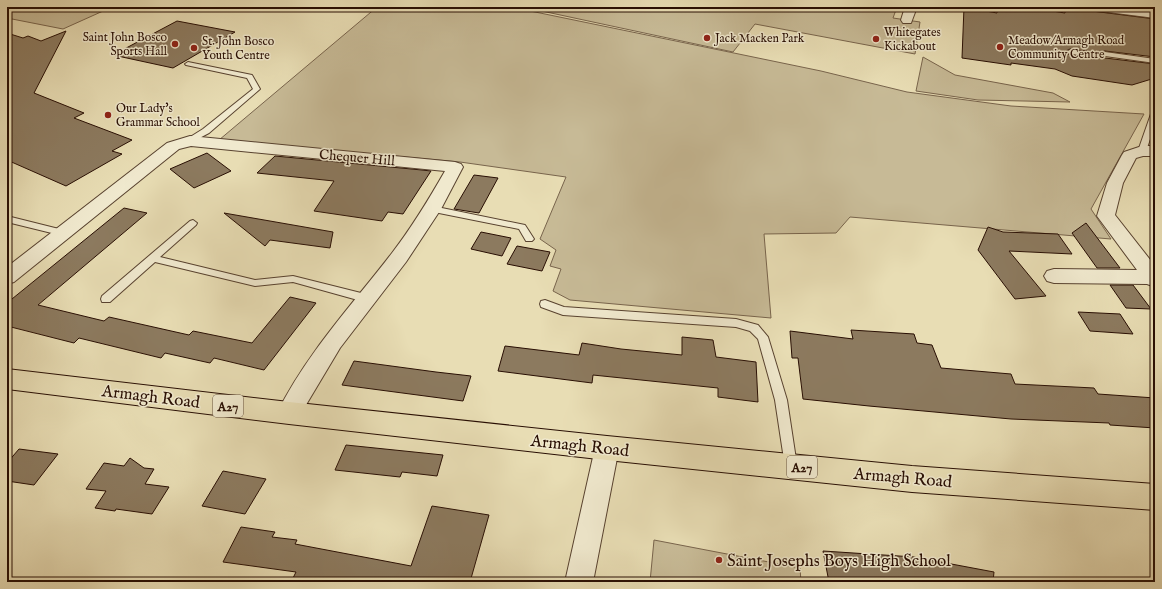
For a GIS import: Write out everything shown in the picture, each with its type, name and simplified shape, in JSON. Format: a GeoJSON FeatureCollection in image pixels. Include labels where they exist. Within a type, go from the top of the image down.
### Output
{"type":"FeatureCollection","features":[{"type":"Feature","properties":{"kind":"main road","name":"Armagh Road"},"geometry":{"type":"LineString","coordinates":[[7,378],[289,413],[607,448],[912,479],[1155,497]]}},
{"type":"Feature","properties":{"kind":"street"},"geometry":{"type":"LineString","coordinates":[[907,20],[911,7]]}},
{"type":"Feature","properties":{"kind":"street"},"geometry":{"type":"LineString","coordinates":[[1092,7],[1155,15]]}},
{"type":"Feature","properties":{"kind":"street","name":"Chequer Hill"},"geometry":{"type":"LineString","coordinates":[[7,277],[173,146],[190,141],[455,167],[432,209],[399,257],[365,298],[332,342],[289,413]]}},
{"type":"Feature","properties":{"kind":"street"},"geometry":{"type":"LineString","coordinates":[[1148,151],[1130,155],[1115,183],[1106,216],[1154,278]]}},
{"type":"Feature","properties":{"kind":"street"},"geometry":{"type":"LineString","coordinates":[[1135,254],[1155,254]]}},
{"type":"Feature","properties":{"kind":"street"},"geometry":{"type":"LineString","coordinates":[[1054,276],[1154,278]]}},
{"type":"Feature","properties":{"kind":"street"},"geometry":{"type":"LineString","coordinates":[[579,582],[607,448]]}},
{"type":"Feature","properties":{"kind":"lane"},"geometry":{"type":"LineString","coordinates":[[1070,52],[1093,56],[1105,54],[1155,61]]}},
{"type":"Feature","properties":{"kind":"lane"},"geometry":{"type":"LineString","coordinates":[[188,64],[250,76],[257,88],[206,131],[190,141]]}},
{"type":"Feature","properties":{"kind":"lane"},"geometry":{"type":"LineString","coordinates":[[1148,151],[1155,113]]}},
{"type":"Feature","properties":{"kind":"lane"},"geometry":{"type":"LineString","coordinates":[[432,209],[522,227],[529,239]]}},
{"type":"Feature","properties":{"kind":"lane"},"geometry":{"type":"LineString","coordinates":[[7,219],[64,233]]}},
{"type":"Feature","properties":{"kind":"lane"},"geometry":{"type":"LineString","coordinates":[[106,299],[193,223]]}},
{"type":"Feature","properties":{"kind":"lane"},"geometry":{"type":"LineString","coordinates":[[153,258],[255,283],[293,279],[365,298]]}},
{"type":"Feature","properties":{"kind":"lane"},"geometry":{"type":"LineString","coordinates":[[545,304],[563,311],[736,323],[754,328],[764,337],[781,400],[791,466]]}},
{"type":"Feature","properties":{"kind":"shaded area"},"geometry":{"type":"Polygon","coordinates":[[[7,7],[112,7],[63,29],[7,18],[7,7]]]}},
{"type":"Feature","properties":{"kind":"shaded area"},"geometry":{"type":"Polygon","coordinates":[[[377,7],[511,7],[821,71],[907,92],[1011,106],[1144,114],[1091,209],[1111,239],[850,217],[836,233],[764,234],[771,318],[570,300],[553,291],[561,269],[550,266],[556,250],[540,239],[566,177],[460,162],[219,140],[377,7]]]}},
{"type":"Feature","properties":{"kind":"shaded area"},"geometry":{"type":"Polygon","coordinates":[[[523,7],[897,7],[893,18],[920,22],[915,54],[755,24],[733,52],[523,7]]]}},
{"type":"Feature","properties":{"kind":"shaded area"},"geometry":{"type":"Polygon","coordinates":[[[923,57],[955,75],[1053,93],[1070,102],[978,100],[916,91],[923,57]]]}},
{"type":"Feature","properties":{"kind":"shaded area"},"geometry":{"type":"Polygon","coordinates":[[[654,540],[800,568],[801,582],[650,582],[654,540]]]}},
{"type":"Feature","properties":{"kind":"building"},"geometry":{"type":"Polygon","coordinates":[[[964,7],[997,13],[997,7],[1028,7],[1065,13],[1065,7],[1084,7],[1087,10],[1092,11],[1155,19],[1155,57],[1105,51],[1093,52],[1070,49],[1066,51],[1068,54],[1093,59],[1105,58],[1155,64],[1155,78],[1132,85],[1072,76],[1055,69],[962,58],[964,7]]]}},
{"type":"Feature","properties":{"kind":"building","name":"Saint John Bosco Sports Hall"},"geometry":{"type":"Polygon","coordinates":[[[177,21],[235,32],[173,68],[113,55],[177,21]]]}},
{"type":"Feature","properties":{"kind":"building"},"geometry":{"type":"Polygon","coordinates":[[[66,31],[34,93],[84,113],[74,118],[132,140],[112,151],[122,154],[66,186],[7,160],[7,33],[23,38],[28,36],[41,41],[66,31]]]}},
{"type":"Feature","properties":{"kind":"building"},"geometry":{"type":"Polygon","coordinates":[[[207,153],[231,171],[194,188],[170,169],[207,153]]]}},
{"type":"Feature","properties":{"kind":"building"},"geometry":{"type":"Polygon","coordinates":[[[275,156],[431,171],[403,214],[388,212],[382,221],[314,211],[334,181],[257,173],[275,156]]]}},
{"type":"Feature","properties":{"kind":"building"},"geometry":{"type":"Polygon","coordinates":[[[474,175],[498,178],[479,213],[454,209],[474,175]]]}},
{"type":"Feature","properties":{"kind":"building"},"geometry":{"type":"Polygon","coordinates":[[[124,208],[147,213],[38,305],[104,321],[109,317],[189,335],[193,331],[252,343],[290,297],[316,303],[264,370],[214,358],[210,363],[165,353],[161,358],[79,338],[74,343],[7,326],[7,303],[124,208]]]}},
{"type":"Feature","properties":{"kind":"building"},"geometry":{"type":"Polygon","coordinates":[[[224,213],[333,232],[330,248],[270,240],[265,246],[224,213]]]}},
{"type":"Feature","properties":{"kind":"building"},"geometry":{"type":"Polygon","coordinates":[[[1086,223],[1120,268],[1097,268],[1072,233],[1086,223]]]}},
{"type":"Feature","properties":{"kind":"building"},"geometry":{"type":"Polygon","coordinates":[[[988,227],[1003,232],[1058,234],[1072,254],[1009,251],[1046,296],[1015,299],[978,250],[988,227]]]}},
{"type":"Feature","properties":{"kind":"building"},"geometry":{"type":"Polygon","coordinates":[[[481,232],[511,238],[502,256],[471,249],[481,232]]]}},
{"type":"Feature","properties":{"kind":"building"},"geometry":{"type":"Polygon","coordinates":[[[517,246],[550,252],[542,271],[507,264],[517,246]]]}},
{"type":"Feature","properties":{"kind":"building"},"geometry":{"type":"Polygon","coordinates":[[[1110,285],[1133,285],[1151,309],[1126,308],[1110,285]]]}},
{"type":"Feature","properties":{"kind":"building"},"geometry":{"type":"Polygon","coordinates":[[[1078,312],[1120,314],[1133,334],[1090,331],[1078,312]]]}},
{"type":"Feature","properties":{"kind":"building"},"geometry":{"type":"Polygon","coordinates":[[[851,330],[914,334],[917,343],[932,345],[941,368],[1011,374],[1015,384],[1094,388],[1098,394],[1155,398],[1155,428],[1110,425],[1109,423],[1011,419],[803,399],[798,358],[792,358],[790,331],[853,339],[851,330]]]}},
{"type":"Feature","properties":{"kind":"building"},"geometry":{"type":"Polygon","coordinates":[[[682,337],[713,340],[716,357],[756,362],[758,402],[718,397],[718,388],[593,375],[592,383],[498,371],[505,346],[579,355],[582,343],[621,349],[682,355],[682,337]]]}},
{"type":"Feature","properties":{"kind":"building"},"geometry":{"type":"Polygon","coordinates":[[[354,361],[471,376],[463,401],[342,385],[354,361]]]}},
{"type":"Feature","properties":{"kind":"building"},"geometry":{"type":"Polygon","coordinates":[[[346,445],[443,455],[437,476],[402,472],[400,477],[335,470],[346,445]]]}},
{"type":"Feature","properties":{"kind":"building"},"geometry":{"type":"Polygon","coordinates":[[[19,449],[58,454],[34,485],[7,481],[7,463],[19,449]]]}},
{"type":"Feature","properties":{"kind":"building"},"geometry":{"type":"Polygon","coordinates":[[[130,458],[144,468],[154,469],[145,484],[169,487],[152,514],[116,509],[115,511],[95,508],[106,491],[86,489],[104,463],[124,466],[130,458]]]}},
{"type":"Feature","properties":{"kind":"building"},"geometry":{"type":"Polygon","coordinates":[[[223,471],[266,479],[245,514],[202,506],[223,471]]]}},
{"type":"Feature","properties":{"kind":"building"},"geometry":{"type":"Polygon","coordinates":[[[432,506],[489,515],[470,582],[291,582],[296,572],[223,562],[241,527],[275,532],[272,537],[297,540],[295,544],[411,566],[432,506]]]}},
{"type":"Feature","properties":{"kind":"building"},"geometry":{"type":"Polygon","coordinates":[[[823,551],[914,557],[994,572],[993,582],[829,582],[823,551]]]}},
{"type":"Feature","properties":{"kind":"place","name":"Jack Macken Park"},"geometry":{"type":"Point","coordinates":[707,38]}},
{"type":"Feature","properties":{"kind":"place","name":"Whitegates Kickabout"},"geometry":{"type":"Point","coordinates":[876,39]}},
{"type":"Feature","properties":{"kind":"place","name":"Saint John Bosco Sports Hall"},"geometry":{"type":"Point","coordinates":[175,44]}},
{"type":"Feature","properties":{"kind":"place","name":"Meadow/Armagh Road Community Centre"},"geometry":{"type":"Point","coordinates":[1000,47]}},
{"type":"Feature","properties":{"kind":"place","name":"St. John Bosco Youth Centre"},"geometry":{"type":"Point","coordinates":[194,48]}},
{"type":"Feature","properties":{"kind":"place","name":"Our Lady's Grammar School"},"geometry":{"type":"Point","coordinates":[108,115]}},
{"type":"Feature","properties":{"kind":"place","name":"Saint Josephs Boys High School"},"geometry":{"type":"Point","coordinates":[719,560]}}]}
